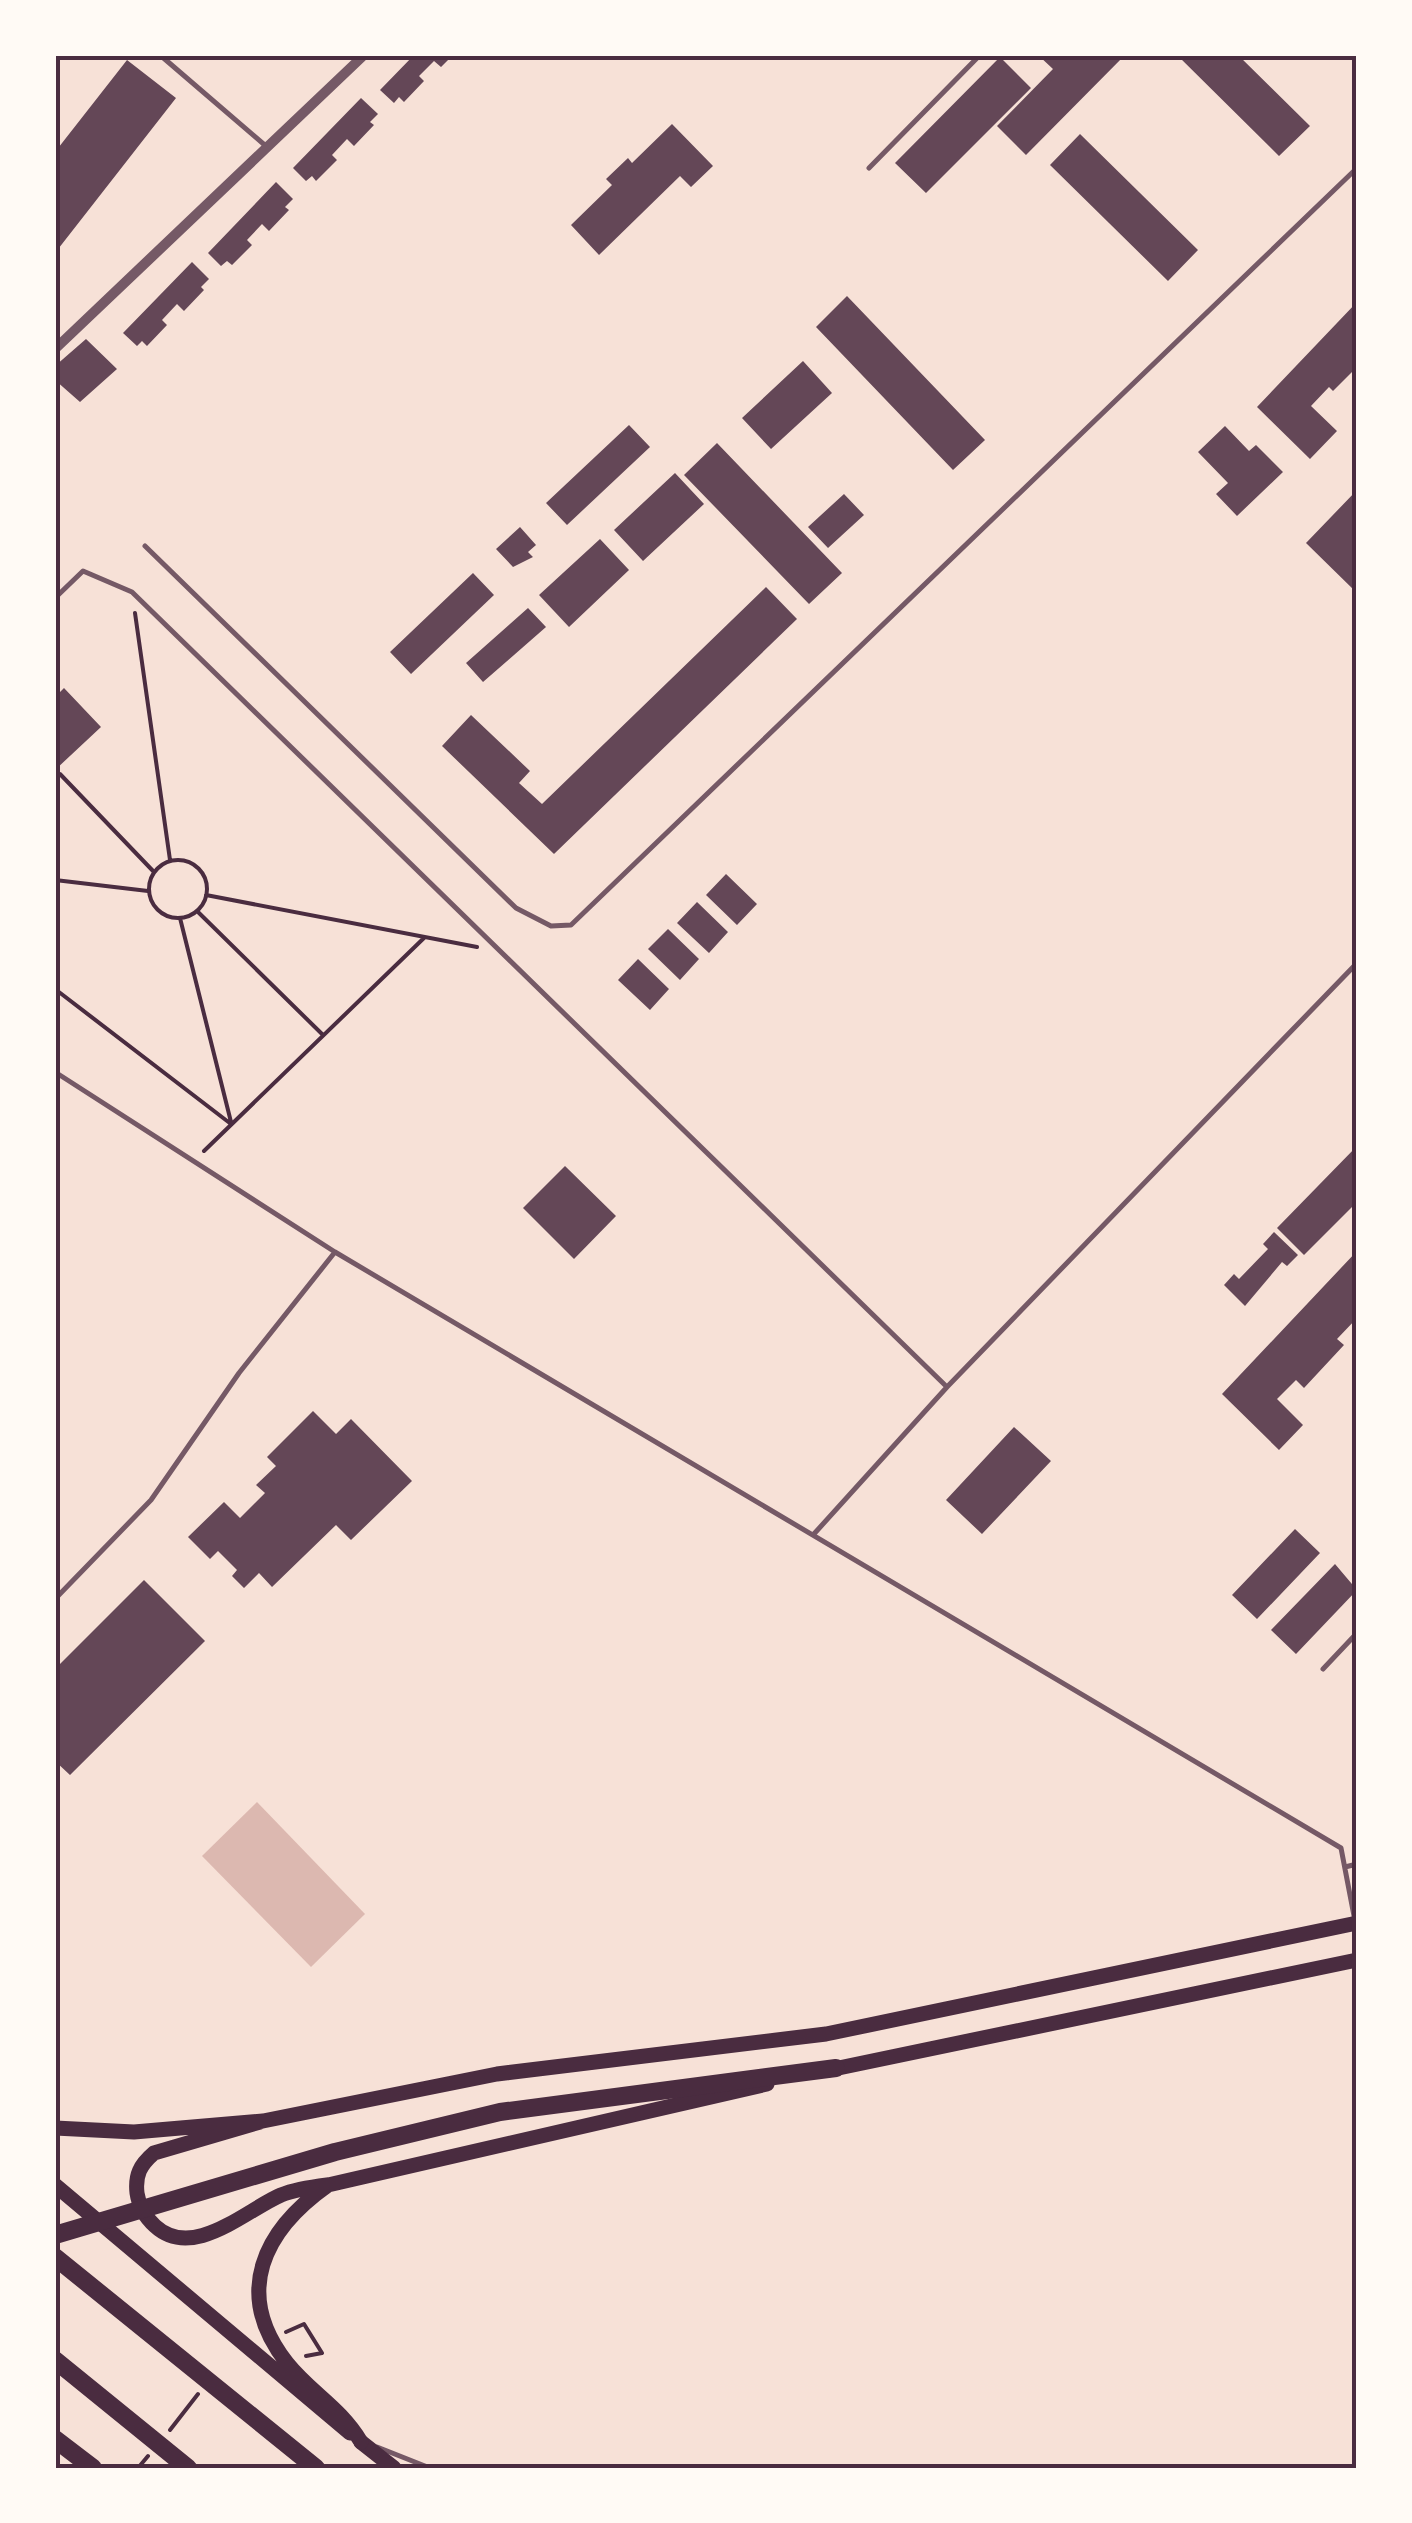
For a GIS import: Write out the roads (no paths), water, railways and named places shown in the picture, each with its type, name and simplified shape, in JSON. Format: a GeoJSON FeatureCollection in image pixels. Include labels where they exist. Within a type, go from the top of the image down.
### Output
{"type":"FeatureCollection","features":[{"type":"Feature","properties":{"kind":"highway"},"geometry":{"type":"LineString","coordinates":[[55,2234],[500,2112],[836,2068]]}},
{"type":"Feature","properties":{"kind":"highway"},"geometry":{"type":"LineString","coordinates":[[55,2258],[316,2468]]}},
{"type":"Feature","properties":{"kind":"highway"},"geometry":{"type":"LineString","coordinates":[[55,2360],[188,2468]]}},
{"type":"Feature","properties":{"kind":"highway"},"geometry":{"type":"LineString","coordinates":[[55,2440],[93,2468]]}},
{"type":"Feature","properties":{"kind":"main road"},"geometry":{"type":"LineString","coordinates":[[1356,1924],[826,2034],[497,2074],[263,2121],[154,2153],[142,2164],[137,2176],[144,2216],[160,2231],[187,2238],[217,2230],[280,2196],[836,2068],[1357,1960]]}},
{"type":"Feature","properties":{"kind":"main road"},"geometry":{"type":"LineString","coordinates":[[55,2128],[134,2132],[263,2121]]}},
{"type":"Feature","properties":{"kind":"main road"},"geometry":{"type":"LineString","coordinates":[[328,2185],[292,2212],[269,2244],[262,2262],[261,2306],[285,2360],[344,2415],[361,2442]]}},
{"type":"Feature","properties":{"kind":"main road"},"geometry":{"type":"LineString","coordinates":[[55,2186],[394,2468]]}},
{"type":"Feature","properties":{"kind":"street"},"geometry":{"type":"LineString","coordinates":[[55,349],[364,55]]}},
{"type":"Feature","properties":{"kind":"lane"},"geometry":{"type":"LineString","coordinates":[[160,55],[267,147]]}},
{"type":"Feature","properties":{"kind":"lane"},"geometry":{"type":"LineString","coordinates":[[868,168],[980,55]]}},
{"type":"Feature","properties":{"kind":"lane"},"geometry":{"type":"LineString","coordinates":[[144,546],[516,908],[551,926],[571,924],[1357,168]]}},
{"type":"Feature","properties":{"kind":"lane"},"geometry":{"type":"LineString","coordinates":[[55,598],[83,571],[132,592],[947,1387]]}},
{"type":"Feature","properties":{"kind":"lane"},"geometry":{"type":"LineString","coordinates":[[814,1535],[947,1387],[1357,963]]}},
{"type":"Feature","properties":{"kind":"lane"},"geometry":{"type":"LineString","coordinates":[[55,1072],[335,1252],[1341,1848],[1356,1924]]}},
{"type":"Feature","properties":{"kind":"lane"},"geometry":{"type":"LineString","coordinates":[[55,1599],[151,1500],[239,1373],[335,1252]]}},
{"type":"Feature","properties":{"kind":"lane"},"geometry":{"type":"LineString","coordinates":[[1323,1669],[1357,1633]]}},
{"type":"Feature","properties":{"kind":"lane"},"geometry":{"type":"LineString","coordinates":[[1345,1866],[1357,1864]]}},
{"type":"Feature","properties":{"kind":"lane"},"geometry":{"type":"LineString","coordinates":[[361,2442],[430,2468]]}}]}
